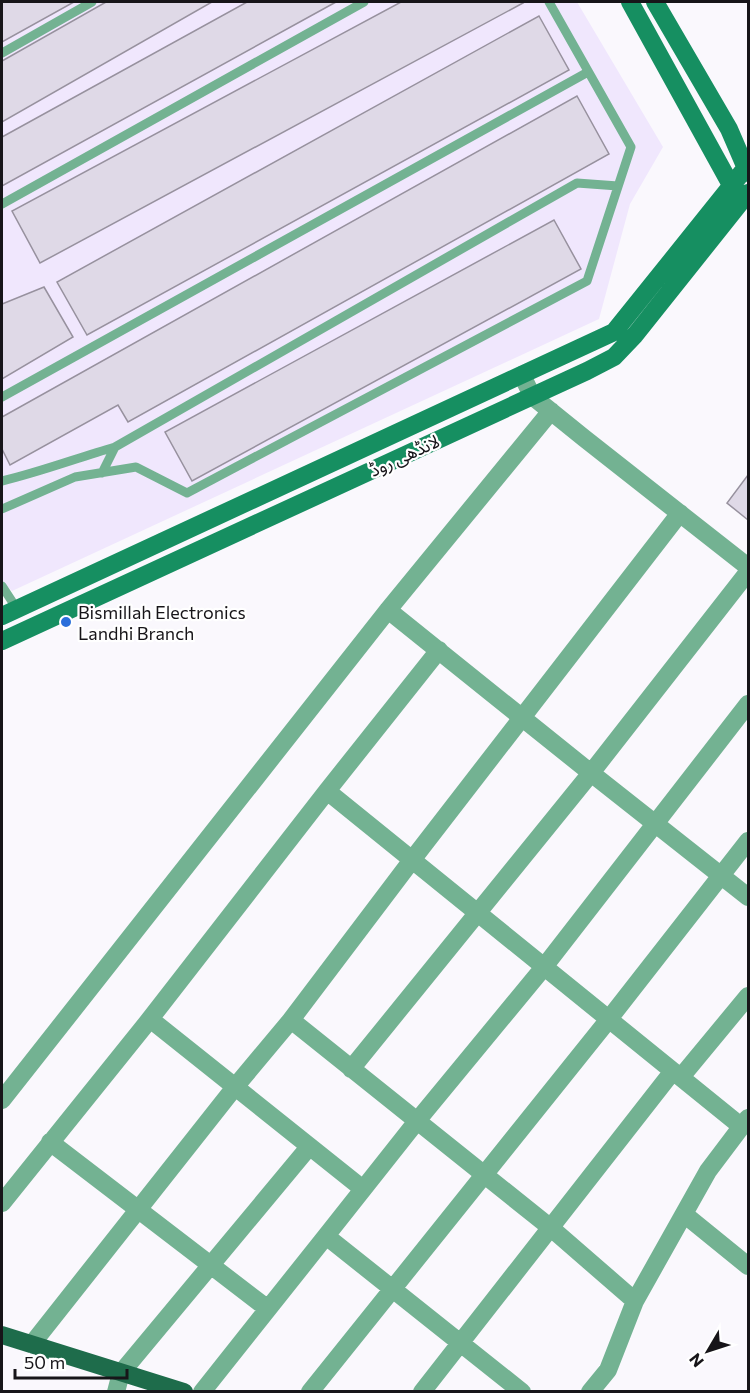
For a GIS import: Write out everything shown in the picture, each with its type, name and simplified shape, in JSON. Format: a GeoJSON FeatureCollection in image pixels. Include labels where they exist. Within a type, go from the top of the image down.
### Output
{"type":"FeatureCollection","features":[{"type":"Feature","properties":{"kind":"main road"},"geometry":{"type":"LineString","coordinates":[[630,2],[741,194]]}},
{"type":"Feature","properties":{"kind":"main road"},"geometry":{"type":"LineString","coordinates":[[655,2],[729,129],[748,169]]}},
{"type":"Feature","properties":{"kind":"main road","name":"لانڈھی روڈ"},"geometry":{"type":"LineString","coordinates":[[2,641],[614,357],[635,334],[741,194],[748,169]]}},
{"type":"Feature","properties":{"kind":"main road","name":"لانڈھی روڈ"},"geometry":{"type":"LineString","coordinates":[[16,610],[614,332],[741,194]]}},
{"type":"Feature","properties":{"kind":"main road"},"geometry":{"type":"LineString","coordinates":[[274,490],[283,511]]}},
{"type":"Feature","properties":{"kind":"main road"},"geometry":{"type":"LineString","coordinates":[[16,610],[25,611],[28,619],[34,623],[42,622]]}},
{"type":"Feature","properties":{"kind":"main road"},"geometry":{"type":"LineString","coordinates":[[2,1335],[184,1392]]}},
{"type":"Feature","properties":{"kind":"street"},"geometry":{"type":"LineString","coordinates":[[351,1069],[591,773],[748,569],[681,513],[532,396],[522,375]]}},
{"type":"Feature","properties":{"kind":"street"},"geometry":{"type":"LineString","coordinates":[[2,1100],[388,610],[551,411]]}},
{"type":"Feature","properties":{"kind":"street"},"geometry":{"type":"LineString","coordinates":[[32,1344],[235,1087],[291,1020],[681,513]]}},
{"type":"Feature","properties":{"kind":"street"},"geometry":{"type":"LineString","coordinates":[[388,610],[748,897]]}},
{"type":"Feature","properties":{"kind":"street"},"geometry":{"type":"LineString","coordinates":[[2,1203],[150,1020],[439,650]]}},
{"type":"Feature","properties":{"kind":"street"},"geometry":{"type":"LineString","coordinates":[[202,1392],[544,967],[748,704]]}},
{"type":"Feature","properties":{"kind":"street"},"geometry":{"type":"LineString","coordinates":[[327,791],[677,1074],[745,1123],[708,1172],[635,1301],[608,1370],[590,1392]]}},
{"type":"Feature","properties":{"kind":"street"},"geometry":{"type":"LineString","coordinates":[[310,1392],[748,841]]}},
{"type":"Feature","properties":{"kind":"street"},"geometry":{"type":"LineString","coordinates":[[422,1392],[551,1228],[677,1074],[748,996]]}},
{"type":"Feature","properties":{"kind":"street"},"geometry":{"type":"LineString","coordinates":[[150,1020],[363,1190]]}},
{"type":"Feature","properties":{"kind":"street"},"geometry":{"type":"LineString","coordinates":[[291,1020],[551,1228],[635,1301]]}},
{"type":"Feature","properties":{"kind":"street"},"geometry":{"type":"LineString","coordinates":[[50,1142],[268,1309]]}},
{"type":"Feature","properties":{"kind":"street"},"geometry":{"type":"LineString","coordinates":[[116,1392],[121,1373],[309,1147]]}},
{"type":"Feature","properties":{"kind":"street"},"geometry":{"type":"LineString","coordinates":[[684,1214],[748,1266]]}},
{"type":"Feature","properties":{"kind":"street"},"geometry":{"type":"LineString","coordinates":[[326,1236],[522,1392]]}},
{"type":"Feature","properties":{"kind":"lane"},"geometry":{"type":"LineString","coordinates":[[2,53],[93,2]]}},
{"type":"Feature","properties":{"kind":"lane"},"geometry":{"type":"LineString","coordinates":[[2,204],[364,2]]}},
{"type":"Feature","properties":{"kind":"lane"},"geometry":{"type":"LineString","coordinates":[[2,509],[75,477],[136,467],[187,493],[587,280],[631,147],[549,2]]}},
{"type":"Feature","properties":{"kind":"lane"},"geometry":{"type":"LineString","coordinates":[[2,397],[588,72]]}},
{"type":"Feature","properties":{"kind":"lane"},"geometry":{"type":"LineString","coordinates":[[2,481],[115,447],[577,183],[618,186]]}},
{"type":"Feature","properties":{"kind":"lane"},"geometry":{"type":"LineString","coordinates":[[102,472],[115,447]]}},
{"type":"Feature","properties":{"kind":"lane"},"geometry":{"type":"LineString","coordinates":[[2,586],[16,610]]}},
{"type":"Feature","properties":{"kind":"shaded area"},"geometry":{"type":"Polygon","coordinates":[[[2,2],[577,2],[663,147],[630,204],[599,319],[12,591],[8,587],[2,594],[2,2]]]}},
{"type":"Feature","properties":{"kind":"building"},"geometry":{"type":"Polygon","coordinates":[[[2,2],[74,2],[2,42],[2,2]]]}},
{"type":"Feature","properties":{"kind":"building"},"geometry":{"type":"Polygon","coordinates":[[[106,2],[212,2],[2,122],[2,61],[106,2]]]}},
{"type":"Feature","properties":{"kind":"building"},"geometry":{"type":"Polygon","coordinates":[[[247,2],[336,2],[2,186],[2,137],[247,2]]]}},
{"type":"Feature","properties":{"kind":"building"},"geometry":{"type":"Polygon","coordinates":[[[401,2],[523,3],[40,263],[12,211],[401,2]]]}},
{"type":"Feature","properties":{"kind":"building"},"geometry":{"type":"Polygon","coordinates":[[[539,16],[569,70],[87,335],[57,282],[539,16]]]}},
{"type":"Feature","properties":{"kind":"building"},"geometry":{"type":"Polygon","coordinates":[[[577,96],[609,154],[128,422],[118,405],[10,465],[2,449],[2,417],[577,96]]]}},
{"type":"Feature","properties":{"kind":"building"},"geometry":{"type":"Polygon","coordinates":[[[554,220],[581,269],[192,481],[165,432],[554,220]]]}},
{"type":"Feature","properties":{"kind":"building"},"geometry":{"type":"Polygon","coordinates":[[[44,287],[73,337],[2,379],[2,304],[44,287]]]}},
{"type":"Feature","properties":{"kind":"building"},"geometry":{"type":"Polygon","coordinates":[[[748,475],[748,520],[727,503],[748,475]]]}},
{"type":"Feature","properties":{"kind":"place","name":"Bismillah Electronics Landhi Branch"},"geometry":{"type":"Point","coordinates":[66,622]}}]}
